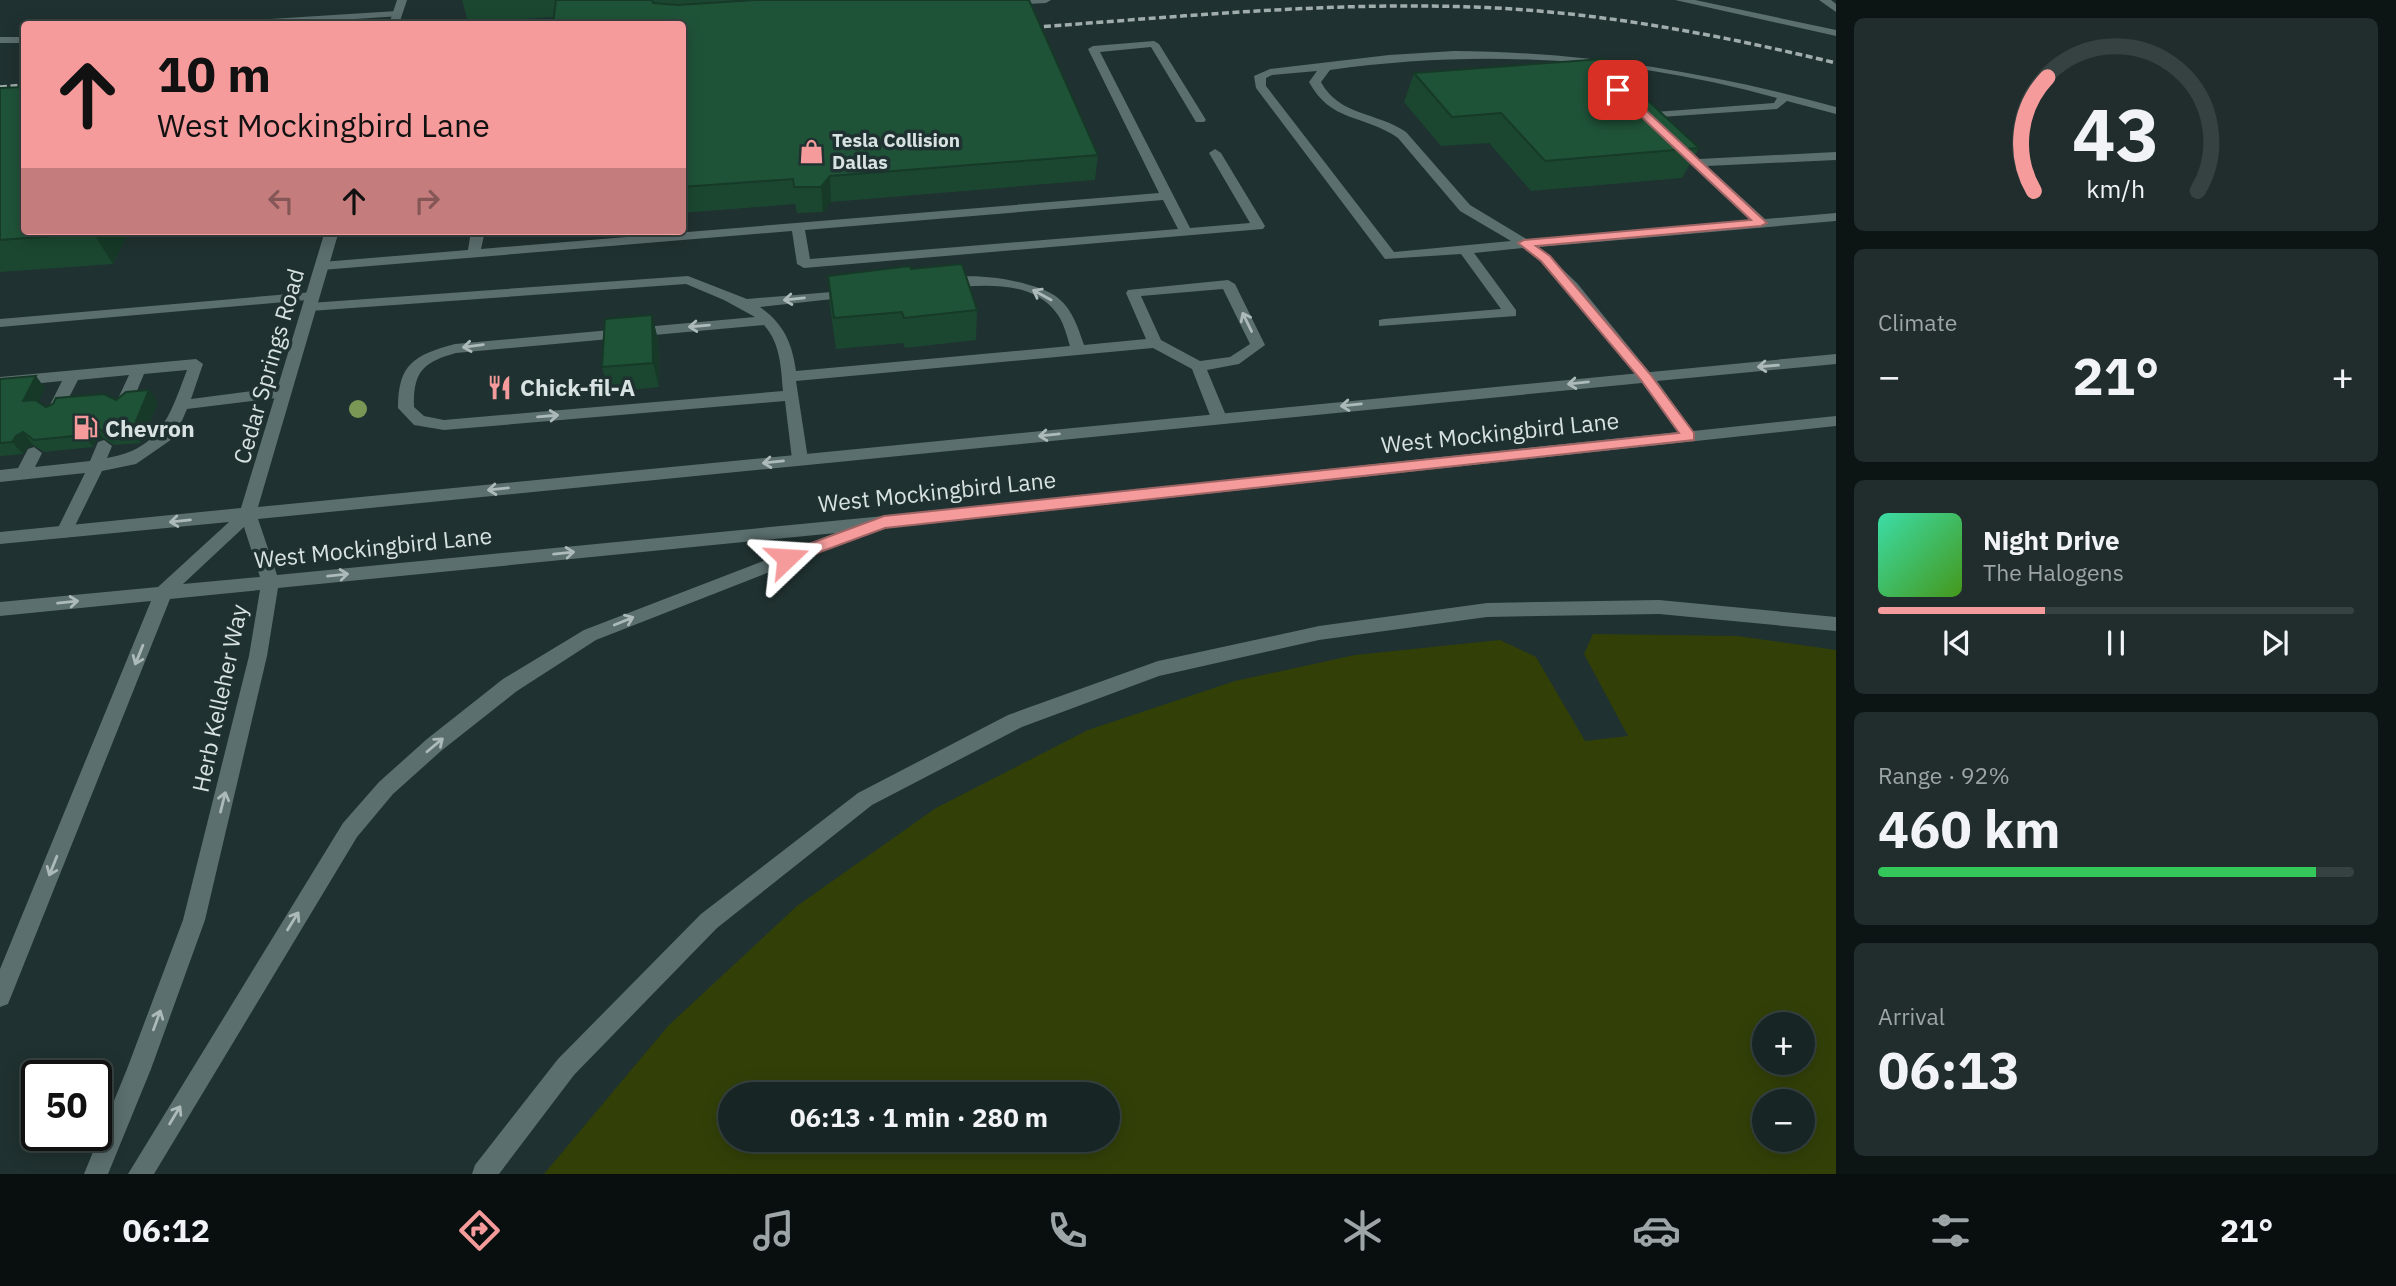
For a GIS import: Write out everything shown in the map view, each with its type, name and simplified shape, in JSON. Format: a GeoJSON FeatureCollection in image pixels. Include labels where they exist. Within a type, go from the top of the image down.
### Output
{"type":"FeatureCollection","features":[{"type":"Feature","properties":{"kind":"main road"},"geometry":{"type":"LineString","coordinates":[[332,21],[396,19],[401,0]]}},
{"type":"Feature","properties":{"kind":"main road"},"geometry":{"type":"LineString","coordinates":[[991,4],[1046,0]]}},
{"type":"Feature","properties":{"kind":"main road"},"geometry":{"type":"LineString","coordinates":[[1680,0],[1836,33]]}},
{"type":"Feature","properties":{"kind":"main road"},"geometry":{"type":"LineString","coordinates":[[1824,0],[1836,9]]}},
{"type":"Feature","properties":{"kind":"main road"},"geometry":{"type":"LineString","coordinates":[[0,40],[21,40]]}},
{"type":"Feature","properties":{"kind":"main road"},"geometry":{"type":"LineString","coordinates":[[1186,232],[1093,49],[1154,44],[1200,120]]}},
{"type":"Feature","properties":{"kind":"main road"},"geometry":{"type":"LineString","coordinates":[[1836,111],[1721,81],[1534,54],[1368,60],[1270,72],[1260,76],[1260,86],[1390,256],[1836,217]]}},
{"type":"Feature","properties":{"kind":"main road"},"geometry":{"type":"LineString","coordinates":[[1603,64],[1605,77]]}},
{"type":"Feature","properties":{"kind":"main road"},"geometry":{"type":"LineString","coordinates":[[1326,67],[1315,82],[1320,96],[1337,108],[1400,133],[1464,207],[1483,222],[1524,243],[1545,258],[1646,377],[1689,436]]}},
{"type":"Feature","properties":{"kind":"main road"},"geometry":{"type":"LineString","coordinates":[[1761,223],[1642,112],[1776,106],[1785,96]]}},
{"type":"Feature","properties":{"kind":"main road"},"geometry":{"type":"LineString","coordinates":[[798,225],[804,264],[1258,226],[1215,153]]}},
{"type":"Feature","properties":{"kind":"main road"},"geometry":{"type":"LineString","coordinates":[[1697,163],[1836,156]]}},
{"type":"Feature","properties":{"kind":"main road"},"geometry":{"type":"LineString","coordinates":[[686,234],[1167,196]]}},
{"type":"Feature","properties":{"kind":"main road","name":"Cedar Springs Road"},"geometry":{"type":"LineString","coordinates":[[248,514],[331,235]]}},
{"type":"Feature","properties":{"kind":"main road"},"geometry":{"type":"LineString","coordinates":[[474,251],[477,235]]}},
{"type":"Feature","properties":{"kind":"main road"},"geometry":{"type":"LineString","coordinates":[[322,266],[673,235]]}},
{"type":"Feature","properties":{"kind":"main road"},"geometry":{"type":"LineString","coordinates":[[1384,323],[1511,313],[1464,249]]}},
{"type":"Feature","properties":{"kind":"main road"},"geometry":{"type":"LineString","coordinates":[[0,323],[311,301],[688,280],[745,304],[767,320],[783,341],[800,459]]}},
{"type":"Feature","properties":{"kind":"main road"},"geometry":{"type":"LineString","coordinates":[[931,285],[984,280],[1023,286],[1048,297],[1064,312],[1079,349]]}},
{"type":"Feature","properties":{"kind":"main road"},"geometry":{"type":"LineString","coordinates":[[789,377],[1155,343],[1198,366],[1234,361],[1258,345],[1228,285],[1133,293],[1155,343]]}},
{"type":"Feature","properties":{"kind":"main road"},"geometry":{"type":"LineString","coordinates":[[745,304],[864,292]]}},
{"type":"Feature","properties":{"kind":"main road"},"geometry":{"type":"LineString","coordinates":[[767,320],[473,345],[445,351],[422,363],[407,380],[406,408],[419,421],[444,425],[791,395]]}},
{"type":"Feature","properties":{"kind":"main road","name":"West Mockingbird Lane"},"geometry":{"type":"LineString","coordinates":[[0,538],[1836,359]]}},
{"type":"Feature","properties":{"kind":"main road"},"geometry":{"type":"LineString","coordinates":[[0,382],[196,364],[169,433],[130,460],[0,476]]}},
{"type":"Feature","properties":{"kind":"main road"},"geometry":{"type":"LineString","coordinates":[[1198,366],[1219,418]]}},
{"type":"Feature","properties":{"kind":"main road"},"geometry":{"type":"LineString","coordinates":[[123,405],[139,369]]}},
{"type":"Feature","properties":{"kind":"main road"},"geometry":{"type":"LineString","coordinates":[[55,411],[73,375]]}},
{"type":"Feature","properties":{"kind":"main road"},"geometry":{"type":"LineString","coordinates":[[181,405],[284,392]]}},
{"type":"Feature","properties":{"kind":"main road","name":"West Mockingbird Lane"},"geometry":{"type":"LineString","coordinates":[[0,610],[270,581],[884,522],[1836,421]]}},
{"type":"Feature","properties":{"kind":"main road"},"geometry":{"type":"LineString","coordinates":[[64,532],[104,446]]}},
{"type":"Feature","properties":{"kind":"main road"},"geometry":{"type":"LineString","coordinates":[[24,473],[34,453]]}},
{"type":"Feature","properties":{"kind":"main road"},"geometry":{"type":"LineString","coordinates":[[0,996],[164,592],[248,514]]}},
{"type":"Feature","properties":{"kind":"main road","name":"Herb Kelleher Way"},"geometry":{"type":"LineString","coordinates":[[96,1174],[139,1069],[194,920],[258,656],[270,581],[248,514]]}},
{"type":"Feature","properties":{"kind":"main road"},"geometry":{"type":"LineString","coordinates":[[140,1174],[349,830],[386,788],[434,745],[510,685],[590,635],[884,522]]}},
{"type":"Feature","properties":{"kind":"main road"},"geometry":{"type":"LineString","coordinates":[[484,1174],[566,1068],[709,921],[865,799],[1015,721],[1158,669],[1319,633],[1487,610],[1658,607],[1836,624]]}},
{"type":"Feature","properties":{"kind":"green space"},"geometry":{"type":"Polygon","coordinates":[[[1593,634],[1737,636],[1836,650],[1836,1174],[544,1174],[668,1026],[797,906],[936,808],[1088,730],[1235,681],[1355,655],[1500,640],[1536,657],[1585,741],[1628,736],[1584,654],[1593,634]]]}},
{"type":"Feature","properties":{"kind":"building"},"geometry":{"type":"Polygon","coordinates":[[[556,0],[652,0],[653,3],[678,5],[755,0],[1029,0],[1098,155],[830,176],[821,187],[794,187],[793,179],[686,187],[686,21],[553,21],[556,0]]]}},
{"type":"Feature","properties":{"kind":"building"},"geometry":{"type":"Polygon","coordinates":[[[1603,59],[1699,148],[1545,161],[1501,113],[1452,117],[1414,73],[1603,59]]]}},
{"type":"Feature","properties":{"kind":"building"},"geometry":{"type":"Polygon","coordinates":[[[21,87],[21,235],[66,235],[0,240],[0,88],[21,87]]]}},
{"type":"Feature","properties":{"kind":"building"},"geometry":{"type":"Polygon","coordinates":[[[962,264],[977,310],[904,318],[902,312],[834,318],[828,276],[910,266],[911,269],[962,264]]]}},
{"type":"Feature","properties":{"kind":"building"},"geometry":{"type":"Polygon","coordinates":[[[652,315],[653,363],[602,367],[605,319],[652,315]]]}},
{"type":"Feature","properties":{"kind":"building"},"geometry":{"type":"Polygon","coordinates":[[[36,376],[23,401],[35,400],[46,407],[53,404],[56,398],[104,394],[116,400],[126,392],[149,390],[132,431],[105,433],[94,425],[86,429],[84,435],[34,440],[23,432],[12,442],[0,443],[0,379],[36,376]]]}},
{"type":"Feature","properties":{"kind":"railway"},"geometry":{"type":"LineString","coordinates":[[1023,28],[1318,8],[1495,8],[1624,21],[1752,44],[1836,63]]}},
{"type":"Feature","properties":{"kind":"railway"},"geometry":{"type":"LineString","coordinates":[[0,87],[21,85]]}},
{"type":"Feature","properties":{"kind":"place","name":"Tesla Collision Dallas"},"geometry":{"type":"Point","coordinates":[812,151]}},
{"type":"Feature","properties":{"kind":"place","name":"Chick-fil-A"},"geometry":{"type":"Point","coordinates":[500,387]}},
{"type":"Feature","properties":{"kind":"place","name":"Chevron"},"geometry":{"type":"Point","coordinates":[85,428]}},
{"type":"Feature","properties":{"kind":"route"},"geometry":{"type":"LineString","coordinates":[[787,558],[884,522],[1689,436],[1646,377],[1545,258],[1524,243],[1761,223],[1618,90]]}}]}
